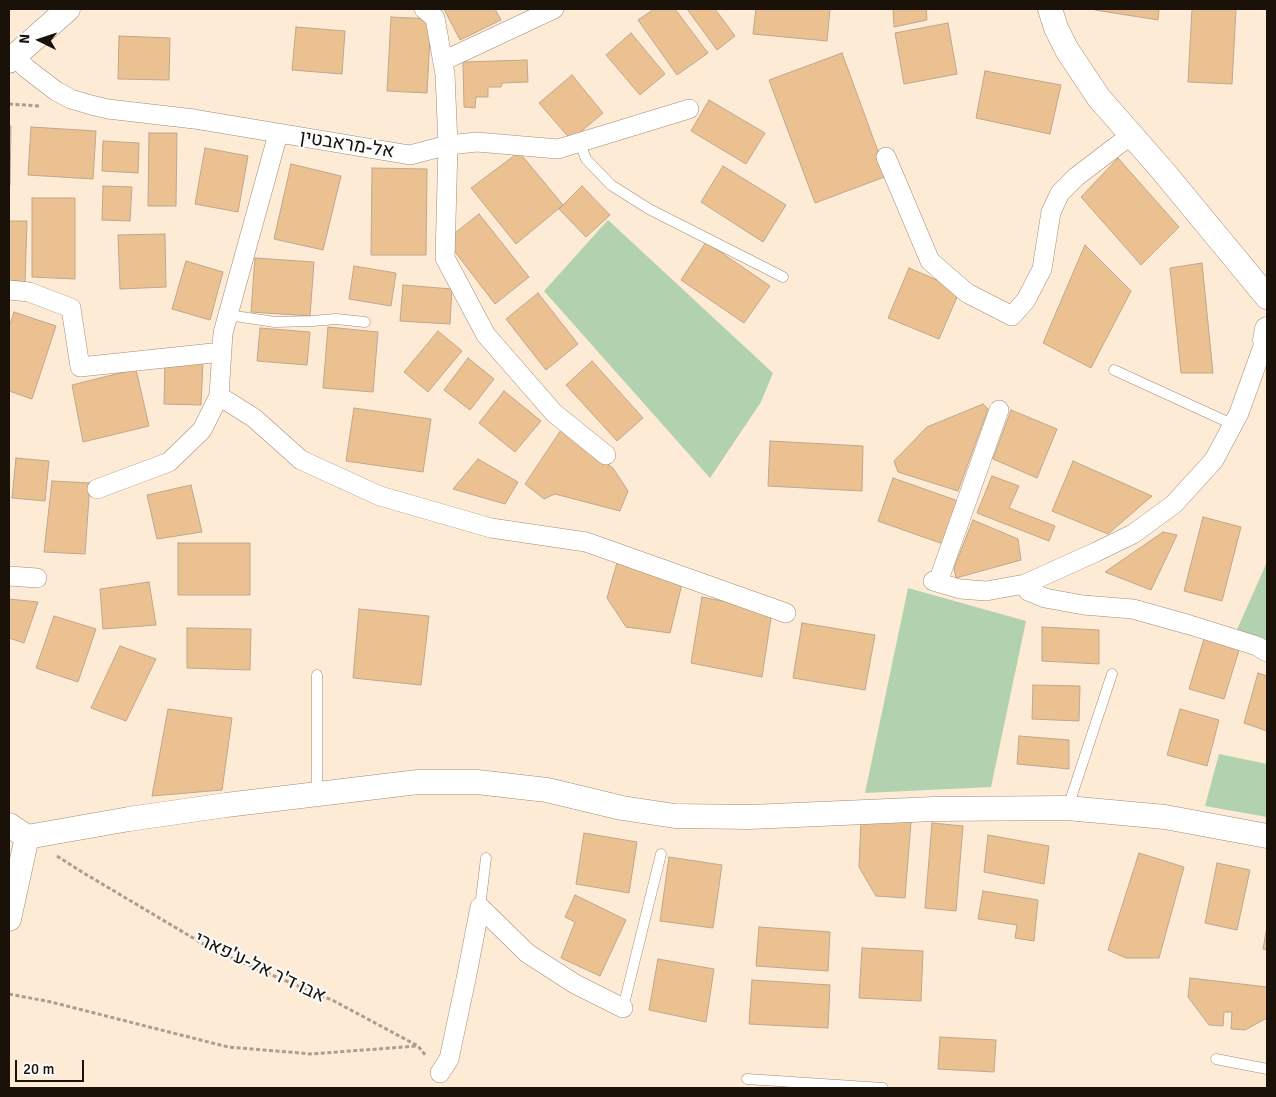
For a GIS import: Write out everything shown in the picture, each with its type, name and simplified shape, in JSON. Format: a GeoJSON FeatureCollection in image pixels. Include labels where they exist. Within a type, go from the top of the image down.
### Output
{"type":"FeatureCollection","features":[{"type":"Feature","properties":{"kind":"street"},"geometry":{"type":"LineString","coordinates":[[12,58],[68,9]]}},
{"type":"Feature","properties":{"kind":"street"},"geometry":{"type":"LineString","coordinates":[[424,9],[435,18],[445,74],[448,145],[445,258],[486,334],[554,413],[606,456]]}},
{"type":"Feature","properties":{"kind":"street"},"geometry":{"type":"LineString","coordinates":[[443,61],[554,9]]}},
{"type":"Feature","properties":{"kind":"street"},"geometry":{"type":"LineString","coordinates":[[1050,9],[1056,28],[1067,50],[1099,98],[1266,298]]}},
{"type":"Feature","properties":{"kind":"street","name":"אל-מראבטין"},"geometry":{"type":"LineString","coordinates":[[12,58],[56,92],[91,105],[108,109],[194,119],[410,155],[448,145],[477,142],[558,149],[689,109]]}},
{"type":"Feature","properties":{"kind":"street"},"geometry":{"type":"LineString","coordinates":[[97,489],[169,462],[202,430],[219,396],[223,333],[278,134]]}},
{"type":"Feature","properties":{"kind":"street"},"geometry":{"type":"LineString","coordinates":[[886,157],[930,262],[968,294],[1012,316],[1026,300],[1042,269],[1051,212],[1060,193],[1076,177],[1131,135]]}},
{"type":"Feature","properties":{"kind":"street"},"geometry":{"type":"LineString","coordinates":[[9,290],[29,292],[71,308],[80,368],[222,352]]}},
{"type":"Feature","properties":{"kind":"street"},"geometry":{"type":"LineString","coordinates":[[999,410],[935,582],[960,589],[986,591],[1025,584],[1133,534],[1174,504],[1214,460],[1239,413],[1267,336]]}},
{"type":"Feature","properties":{"kind":"street"},"geometry":{"type":"LineString","coordinates":[[219,396],[254,418],[301,460],[380,496],[491,528],[586,542],[786,613]]}},
{"type":"Feature","properties":{"kind":"street"},"geometry":{"type":"LineString","coordinates":[[9,576],[37,578]]}},
{"type":"Feature","properties":{"kind":"street"},"geometry":{"type":"LineString","coordinates":[[1025,584],[1028,591],[1045,598],[1083,605],[1133,609],[1257,646],[1267,652]]}},
{"type":"Feature","properties":{"kind":"street"},"geometry":{"type":"LineString","coordinates":[[9,919],[18,831],[138,818],[226,805],[418,782],[477,782],[546,790],[622,808],[675,816],[750,817],[916,810],[1067,808],[1164,816],[1267,836]]}},
{"type":"Feature","properties":{"kind":"street"},"geometry":{"type":"LineString","coordinates":[[480,907],[528,953],[574,984],[623,1008]]}},
{"type":"Feature","properties":{"kind":"street"},"geometry":{"type":"LineString","coordinates":[[440,1072],[449,1059],[480,907]]}},
{"type":"Feature","properties":{"kind":"lane"},"geometry":{"type":"LineString","coordinates":[[580,143],[586,158],[611,185],[649,209],[783,277]]}},
{"type":"Feature","properties":{"kind":"lane"},"geometry":{"type":"LineString","coordinates":[[228,315],[275,322],[336,319],[365,322]]}},
{"type":"Feature","properties":{"kind":"lane"},"geometry":{"type":"LineString","coordinates":[[1114,370],[1232,424]]}},
{"type":"Feature","properties":{"kind":"lane"},"geometry":{"type":"LineString","coordinates":[[1067,808],[1112,674]]}},
{"type":"Feature","properties":{"kind":"lane"},"geometry":{"type":"LineString","coordinates":[[317,675],[317,794]]}},
{"type":"Feature","properties":{"kind":"lane"},"geometry":{"type":"LineString","coordinates":[[623,1008],[661,854]]}},
{"type":"Feature","properties":{"kind":"lane"},"geometry":{"type":"LineString","coordinates":[[480,907],[486,858]]}},
{"type":"Feature","properties":{"kind":"lane"},"geometry":{"type":"LineString","coordinates":[[1216,1059],[1267,1069]]}},
{"type":"Feature","properties":{"kind":"lane"},"geometry":{"type":"LineString","coordinates":[[747,1079],[883,1088]]}},
{"type":"Feature","properties":{"kind":"path","name":"אבו ד'ר אל-ע'פארי"},"geometry":{"type":"LineString","coordinates":[[18,831],[82,872],[215,951],[334,1002],[418,1046],[440,1072]]}},
{"type":"Feature","properties":{"kind":"path"},"geometry":{"type":"LineString","coordinates":[[9,994],[51,1002],[228,1047],[312,1054],[418,1046]]}},
{"type":"Feature","properties":{"kind":"green space"},"geometry":{"type":"Polygon","coordinates":[[[608,220],[773,373],[761,402],[710,478],[544,291],[608,220]]]}},
{"type":"Feature","properties":{"kind":"green space"},"geometry":{"type":"Polygon","coordinates":[[[1267,562],[1267,649],[1235,634],[1267,562]]]}},
{"type":"Feature","properties":{"kind":"green space"},"geometry":{"type":"Polygon","coordinates":[[[908,588],[1026,621],[991,787],[865,793],[908,588]]]}},
{"type":"Feature","properties":{"kind":"green space"},"geometry":{"type":"Polygon","coordinates":[[[1219,754],[1267,764],[1267,817],[1205,806],[1219,754]]]}},
{"type":"Feature","properties":{"kind":"building"},"geometry":{"type":"Polygon","coordinates":[[[444,9],[495,9],[501,20],[460,40],[444,9]]]}},
{"type":"Feature","properties":{"kind":"building"},"geometry":{"type":"Polygon","coordinates":[[[654,9],[675,9],[708,53],[677,75],[638,20],[654,9]]]}},
{"type":"Feature","properties":{"kind":"building"},"geometry":{"type":"Polygon","coordinates":[[[687,9],[715,9],[735,36],[717,50],[687,9]]]}},
{"type":"Feature","properties":{"kind":"building"},"geometry":{"type":"Polygon","coordinates":[[[756,9],[830,9],[827,41],[753,34],[756,9]]]}},
{"type":"Feature","properties":{"kind":"building"},"geometry":{"type":"Polygon","coordinates":[[[893,9],[926,9],[927,20],[894,27],[893,9]]]}},
{"type":"Feature","properties":{"kind":"building"},"geometry":{"type":"Polygon","coordinates":[[[1096,9],[1159,9],[1158,20],[1096,9]]]}},
{"type":"Feature","properties":{"kind":"building"},"geometry":{"type":"Polygon","coordinates":[[[1192,9],[1236,9],[1232,84],[1188,82],[1192,9]]]}},
{"type":"Feature","properties":{"kind":"building"},"geometry":{"type":"Polygon","coordinates":[[[391,17],[431,19],[427,93],[387,91],[391,17]]]}},
{"type":"Feature","properties":{"kind":"building"},"geometry":{"type":"Polygon","coordinates":[[[948,23],[957,74],[904,84],[895,33],[948,23]]]}},
{"type":"Feature","properties":{"kind":"building"},"geometry":{"type":"Polygon","coordinates":[[[296,27],[345,31],[342,74],[292,70],[296,27]]]}},
{"type":"Feature","properties":{"kind":"building"},"geometry":{"type":"Polygon","coordinates":[[[631,33],[665,74],[640,95],[606,55],[631,33]]]}},
{"type":"Feature","properties":{"kind":"building"},"geometry":{"type":"Polygon","coordinates":[[[119,36],[170,38],[169,80],[118,79],[119,36]]]}},
{"type":"Feature","properties":{"kind":"building"},"geometry":{"type":"Polygon","coordinates":[[[842,53],[887,176],[815,203],[769,80],[842,53]]]}},
{"type":"Feature","properties":{"kind":"building"},"geometry":{"type":"Polygon","coordinates":[[[527,60],[528,82],[502,83],[501,87],[488,87],[488,97],[476,97],[475,108],[464,107],[463,62],[527,60]]]}},
{"type":"Feature","properties":{"kind":"building"},"geometry":{"type":"Polygon","coordinates":[[[985,71],[1061,85],[1050,134],[976,118],[985,71]]]}},
{"type":"Feature","properties":{"kind":"building"},"geometry":{"type":"Polygon","coordinates":[[[572,75],[603,113],[571,140],[539,103],[572,75]]]}},
{"type":"Feature","properties":{"kind":"building"},"geometry":{"type":"Polygon","coordinates":[[[709,100],[765,133],[746,164],[691,131],[709,100]]]}},
{"type":"Feature","properties":{"kind":"building"},"geometry":{"type":"Polygon","coordinates":[[[9,126],[11,126],[10,185],[9,185],[9,126]]]}},
{"type":"Feature","properties":{"kind":"building"},"geometry":{"type":"Polygon","coordinates":[[[31,127],[96,131],[93,179],[28,175],[31,127]]]}},
{"type":"Feature","properties":{"kind":"building"},"geometry":{"type":"Polygon","coordinates":[[[149,133],[177,133],[176,206],[148,206],[149,133]]]}},
{"type":"Feature","properties":{"kind":"building"},"geometry":{"type":"Polygon","coordinates":[[[103,141],[139,143],[138,173],[102,171],[103,141]]]}},
{"type":"Feature","properties":{"kind":"building"},"geometry":{"type":"Polygon","coordinates":[[[205,148],[248,156],[238,212],[195,204],[205,148]]]}},
{"type":"Feature","properties":{"kind":"building"},"geometry":{"type":"Polygon","coordinates":[[[519,152],[563,205],[516,244],[471,188],[519,152]]]}},
{"type":"Feature","properties":{"kind":"building"},"geometry":{"type":"Polygon","coordinates":[[[1118,158],[1179,227],[1141,265],[1081,197],[1118,158]]]}},
{"type":"Feature","properties":{"kind":"building"},"geometry":{"type":"Polygon","coordinates":[[[291,164],[341,176],[323,250],[274,239],[291,164]]]}},
{"type":"Feature","properties":{"kind":"building"},"geometry":{"type":"Polygon","coordinates":[[[723,166],[786,205],[763,242],[701,202],[723,166]]]}},
{"type":"Feature","properties":{"kind":"building"},"geometry":{"type":"Polygon","coordinates":[[[372,168],[427,169],[426,255],[371,255],[372,168]]]}},
{"type":"Feature","properties":{"kind":"building"},"geometry":{"type":"Polygon","coordinates":[[[103,186],[132,187],[130,221],[102,220],[103,186]]]}},
{"type":"Feature","properties":{"kind":"building"},"geometry":{"type":"Polygon","coordinates":[[[582,186],[610,215],[586,237],[559,209],[582,186]]]}},
{"type":"Feature","properties":{"kind":"building"},"geometry":{"type":"Polygon","coordinates":[[[32,198],[75,198],[75,279],[32,277],[32,198]]]}},
{"type":"Feature","properties":{"kind":"building"},"geometry":{"type":"Polygon","coordinates":[[[479,214],[529,277],[495,304],[446,240],[479,214]]]}},
{"type":"Feature","properties":{"kind":"building"},"geometry":{"type":"Polygon","coordinates":[[[9,221],[27,221],[25,282],[9,280],[9,221]]]}},
{"type":"Feature","properties":{"kind":"building"},"geometry":{"type":"Polygon","coordinates":[[[165,234],[166,287],[120,289],[118,235],[165,234]]]}},
{"type":"Feature","properties":{"kind":"building"},"geometry":{"type":"Polygon","coordinates":[[[706,242],[770,286],[744,323],[681,280],[706,242]]]}},
{"type":"Feature","properties":{"kind":"building"},"geometry":{"type":"Polygon","coordinates":[[[1085,245],[1131,291],[1091,368],[1043,343],[1085,245]]]}},
{"type":"Feature","properties":{"kind":"building"},"geometry":{"type":"Polygon","coordinates":[[[255,258],[314,262],[310,316],[251,312],[255,258]]]}},
{"type":"Feature","properties":{"kind":"building"},"geometry":{"type":"Polygon","coordinates":[[[186,261],[223,272],[210,320],[172,309],[186,261]]]}},
{"type":"Feature","properties":{"kind":"building"},"geometry":{"type":"Polygon","coordinates":[[[1202,263],[1213,373],[1181,373],[1170,268],[1202,263]]]}},
{"type":"Feature","properties":{"kind":"building"},"geometry":{"type":"Polygon","coordinates":[[[354,266],[396,273],[391,306],[349,299],[354,266]]]}},
{"type":"Feature","properties":{"kind":"building"},"geometry":{"type":"Polygon","coordinates":[[[909,268],[960,290],[939,339],[888,318],[909,268]]]}},
{"type":"Feature","properties":{"kind":"building"},"geometry":{"type":"Polygon","coordinates":[[[403,285],[452,289],[450,324],[400,321],[403,285]]]}},
{"type":"Feature","properties":{"kind":"building"},"geometry":{"type":"Polygon","coordinates":[[[538,293],[578,344],[546,370],[506,319],[538,293]]]}},
{"type":"Feature","properties":{"kind":"building"},"geometry":{"type":"Polygon","coordinates":[[[14,312],[56,326],[32,399],[9,391],[9,327],[14,312]]]}},
{"type":"Feature","properties":{"kind":"building"},"geometry":{"type":"Polygon","coordinates":[[[328,327],[378,332],[373,392],[323,388],[328,327]]]}},
{"type":"Feature","properties":{"kind":"building"},"geometry":{"type":"Polygon","coordinates":[[[260,328],[310,332],[307,365],[257,361],[260,328]]]}},
{"type":"Feature","properties":{"kind":"building"},"geometry":{"type":"Polygon","coordinates":[[[438,331],[462,351],[428,392],[404,372],[438,331]]]}},
{"type":"Feature","properties":{"kind":"building"},"geometry":{"type":"Polygon","coordinates":[[[468,358],[494,379],[470,410],[444,390],[468,358]]]}},
{"type":"Feature","properties":{"kind":"building"},"geometry":{"type":"Polygon","coordinates":[[[165,360],[203,362],[201,405],[164,404],[165,360]]]}},
{"type":"Feature","properties":{"kind":"building"},"geometry":{"type":"Polygon","coordinates":[[[592,361],[643,418],[617,441],[566,385],[592,361]]]}},
{"type":"Feature","properties":{"kind":"building"},"geometry":{"type":"Polygon","coordinates":[[[136,369],[149,426],[83,442],[72,385],[136,369]]]}},
{"type":"Feature","properties":{"kind":"building"},"geometry":{"type":"Polygon","coordinates":[[[504,391],[541,421],[515,452],[479,423],[504,391]]]}},
{"type":"Feature","properties":{"kind":"building"},"geometry":{"type":"Polygon","coordinates":[[[983,404],[988,409],[958,491],[898,472],[894,461],[927,427],[983,404]]]}},
{"type":"Feature","properties":{"kind":"building"},"geometry":{"type":"Polygon","coordinates":[[[354,408],[431,419],[423,472],[346,461],[354,408]]]}},
{"type":"Feature","properties":{"kind":"building"},"geometry":{"type":"Polygon","coordinates":[[[1011,410],[1057,429],[1037,478],[993,459],[1011,410]]]}},
{"type":"Feature","properties":{"kind":"building"},"geometry":{"type":"Polygon","coordinates":[[[561,430],[613,468],[628,491],[620,511],[555,494],[544,499],[525,484],[561,430]]]}},
{"type":"Feature","properties":{"kind":"building"},"geometry":{"type":"Polygon","coordinates":[[[770,441],[863,446],[862,491],[768,486],[770,441]]]}},
{"type":"Feature","properties":{"kind":"building"},"geometry":{"type":"Polygon","coordinates":[[[16,458],[49,461],[45,501],[12,498],[16,458]]]}},
{"type":"Feature","properties":{"kind":"building"},"geometry":{"type":"Polygon","coordinates":[[[478,459],[518,482],[505,504],[453,489],[478,459]]]}},
{"type":"Feature","properties":{"kind":"building"},"geometry":{"type":"Polygon","coordinates":[[[1073,461],[1152,496],[1108,534],[1052,511],[1073,461]]]}},
{"type":"Feature","properties":{"kind":"building"},"geometry":{"type":"Polygon","coordinates":[[[992,476],[1019,486],[1009,508],[1055,526],[1049,541],[977,513],[992,476]]]}},
{"type":"Feature","properties":{"kind":"building"},"geometry":{"type":"Polygon","coordinates":[[[893,478],[961,502],[946,545],[878,521],[893,478]]]}},
{"type":"Feature","properties":{"kind":"building"},"geometry":{"type":"Polygon","coordinates":[[[52,481],[90,483],[85,554],[44,552],[52,481]]]}},
{"type":"Feature","properties":{"kind":"building"},"geometry":{"type":"Polygon","coordinates":[[[191,485],[202,532],[157,539],[147,495],[191,485]]]}},
{"type":"Feature","properties":{"kind":"building"},"geometry":{"type":"Polygon","coordinates":[[[1203,517],[1241,527],[1222,601],[1184,591],[1203,517]]]}},
{"type":"Feature","properties":{"kind":"building"},"geometry":{"type":"Polygon","coordinates":[[[973,520],[1018,539],[1021,560],[956,578],[954,568],[973,520]]]}},
{"type":"Feature","properties":{"kind":"building"},"geometry":{"type":"Polygon","coordinates":[[[1163,532],[1177,535],[1151,590],[1105,572],[1163,532]]]}},
{"type":"Feature","properties":{"kind":"building"},"geometry":{"type":"Polygon","coordinates":[[[178,543],[250,543],[250,595],[178,595],[178,543]]]}},
{"type":"Feature","properties":{"kind":"building"},"geometry":{"type":"Polygon","coordinates":[[[618,559],[682,584],[670,633],[626,627],[607,598],[618,559]]]}},
{"type":"Feature","properties":{"kind":"building"},"geometry":{"type":"Polygon","coordinates":[[[149,582],[156,625],[103,629],[100,589],[149,582]]]}},
{"type":"Feature","properties":{"kind":"building"},"geometry":{"type":"Polygon","coordinates":[[[702,597],[772,611],[762,677],[691,663],[702,597]]]}},
{"type":"Feature","properties":{"kind":"building"},"geometry":{"type":"Polygon","coordinates":[[[9,599],[38,602],[24,643],[9,638],[9,599]]]}},
{"type":"Feature","properties":{"kind":"building"},"geometry":{"type":"Polygon","coordinates":[[[359,609],[429,616],[421,685],[353,678],[359,609]]]}},
{"type":"Feature","properties":{"kind":"building"},"geometry":{"type":"Polygon","coordinates":[[[54,616],[96,629],[78,682],[36,668],[54,616]]]}},
{"type":"Feature","properties":{"kind":"building"},"geometry":{"type":"Polygon","coordinates":[[[802,623],[875,635],[865,690],[793,678],[802,623]]]}},
{"type":"Feature","properties":{"kind":"building"},"geometry":{"type":"Polygon","coordinates":[[[1042,627],[1099,630],[1099,664],[1042,661],[1042,627]]]}},
{"type":"Feature","properties":{"kind":"building"},"geometry":{"type":"Polygon","coordinates":[[[187,628],[251,629],[250,670],[187,668],[187,628]]]}},
{"type":"Feature","properties":{"kind":"building"},"geometry":{"type":"Polygon","coordinates":[[[1204,639],[1239,650],[1224,699],[1189,689],[1204,639]]]}},
{"type":"Feature","properties":{"kind":"building"},"geometry":{"type":"Polygon","coordinates":[[[120,646],[156,659],[126,721],[91,708],[120,646]]]}},
{"type":"Feature","properties":{"kind":"building"},"geometry":{"type":"Polygon","coordinates":[[[1258,673],[1267,676],[1267,731],[1244,723],[1258,673]]]}},
{"type":"Feature","properties":{"kind":"building"},"geometry":{"type":"Polygon","coordinates":[[[1033,685],[1080,686],[1079,721],[1032,719],[1033,685]]]}},
{"type":"Feature","properties":{"kind":"building"},"geometry":{"type":"Polygon","coordinates":[[[168,709],[232,718],[222,790],[152,796],[168,709]]]}},
{"type":"Feature","properties":{"kind":"building"},"geometry":{"type":"Polygon","coordinates":[[[1180,709],[1219,720],[1207,766],[1167,755],[1180,709]]]}},
{"type":"Feature","properties":{"kind":"building"},"geometry":{"type":"Polygon","coordinates":[[[1019,736],[1069,740],[1069,769],[1017,764],[1019,736]]]}},
{"type":"Feature","properties":{"kind":"building"},"geometry":{"type":"Polygon","coordinates":[[[861,821],[911,822],[905,898],[876,896],[859,867],[861,821]]]}},
{"type":"Feature","properties":{"kind":"building"},"geometry":{"type":"Polygon","coordinates":[[[932,823],[963,826],[956,911],[925,908],[932,823]]]}},
{"type":"Feature","properties":{"kind":"building"},"geometry":{"type":"Polygon","coordinates":[[[584,833],[637,842],[629,893],[576,884],[584,833]]]}},
{"type":"Feature","properties":{"kind":"building"},"geometry":{"type":"Polygon","coordinates":[[[988,835],[1049,846],[1044,884],[984,872],[988,835]]]}},
{"type":"Feature","properties":{"kind":"building"},"geometry":{"type":"Polygon","coordinates":[[[1139,853],[1184,867],[1159,958],[1126,958],[1108,950],[1139,853]]]}},
{"type":"Feature","properties":{"kind":"building"},"geometry":{"type":"Polygon","coordinates":[[[669,857],[722,865],[713,928],[660,921],[669,857]]]}},
{"type":"Feature","properties":{"kind":"building"},"geometry":{"type":"Polygon","coordinates":[[[1217,863],[1250,870],[1237,930],[1205,923],[1217,863]]]}},
{"type":"Feature","properties":{"kind":"building"},"geometry":{"type":"Polygon","coordinates":[[[983,891],[1038,900],[1034,941],[1015,938],[1017,925],[978,919],[983,891]]]}},
{"type":"Feature","properties":{"kind":"building"},"geometry":{"type":"Polygon","coordinates":[[[575,895],[626,920],[600,976],[561,958],[575,922],[565,917],[575,895]]]}},
{"type":"Feature","properties":{"kind":"building"},"geometry":{"type":"Polygon","coordinates":[[[759,927],[830,932],[828,971],[756,966],[759,927]]]}},
{"type":"Feature","properties":{"kind":"building"},"geometry":{"type":"Polygon","coordinates":[[[1267,927],[1267,950],[1263,949],[1267,927]]]}},
{"type":"Feature","properties":{"kind":"building"},"geometry":{"type":"Polygon","coordinates":[[[862,948],[923,951],[921,1001],[859,998],[862,948]]]}},
{"type":"Feature","properties":{"kind":"building"},"geometry":{"type":"Polygon","coordinates":[[[658,959],[714,969],[706,1022],[649,1010],[658,959]]]}},
{"type":"Feature","properties":{"kind":"building"},"geometry":{"type":"Polygon","coordinates":[[[1190,978],[1267,987],[1267,1018],[1245,1030],[1231,1029],[1232,1012],[1224,1012],[1223,1026],[1209,1025],[1188,997],[1190,978]]]}},
{"type":"Feature","properties":{"kind":"building"},"geometry":{"type":"Polygon","coordinates":[[[752,980],[830,985],[828,1028],[749,1024],[752,980]]]}},
{"type":"Feature","properties":{"kind":"building"},"geometry":{"type":"Polygon","coordinates":[[[940,1037],[996,1040],[994,1072],[938,1069],[940,1037]]]}}]}
